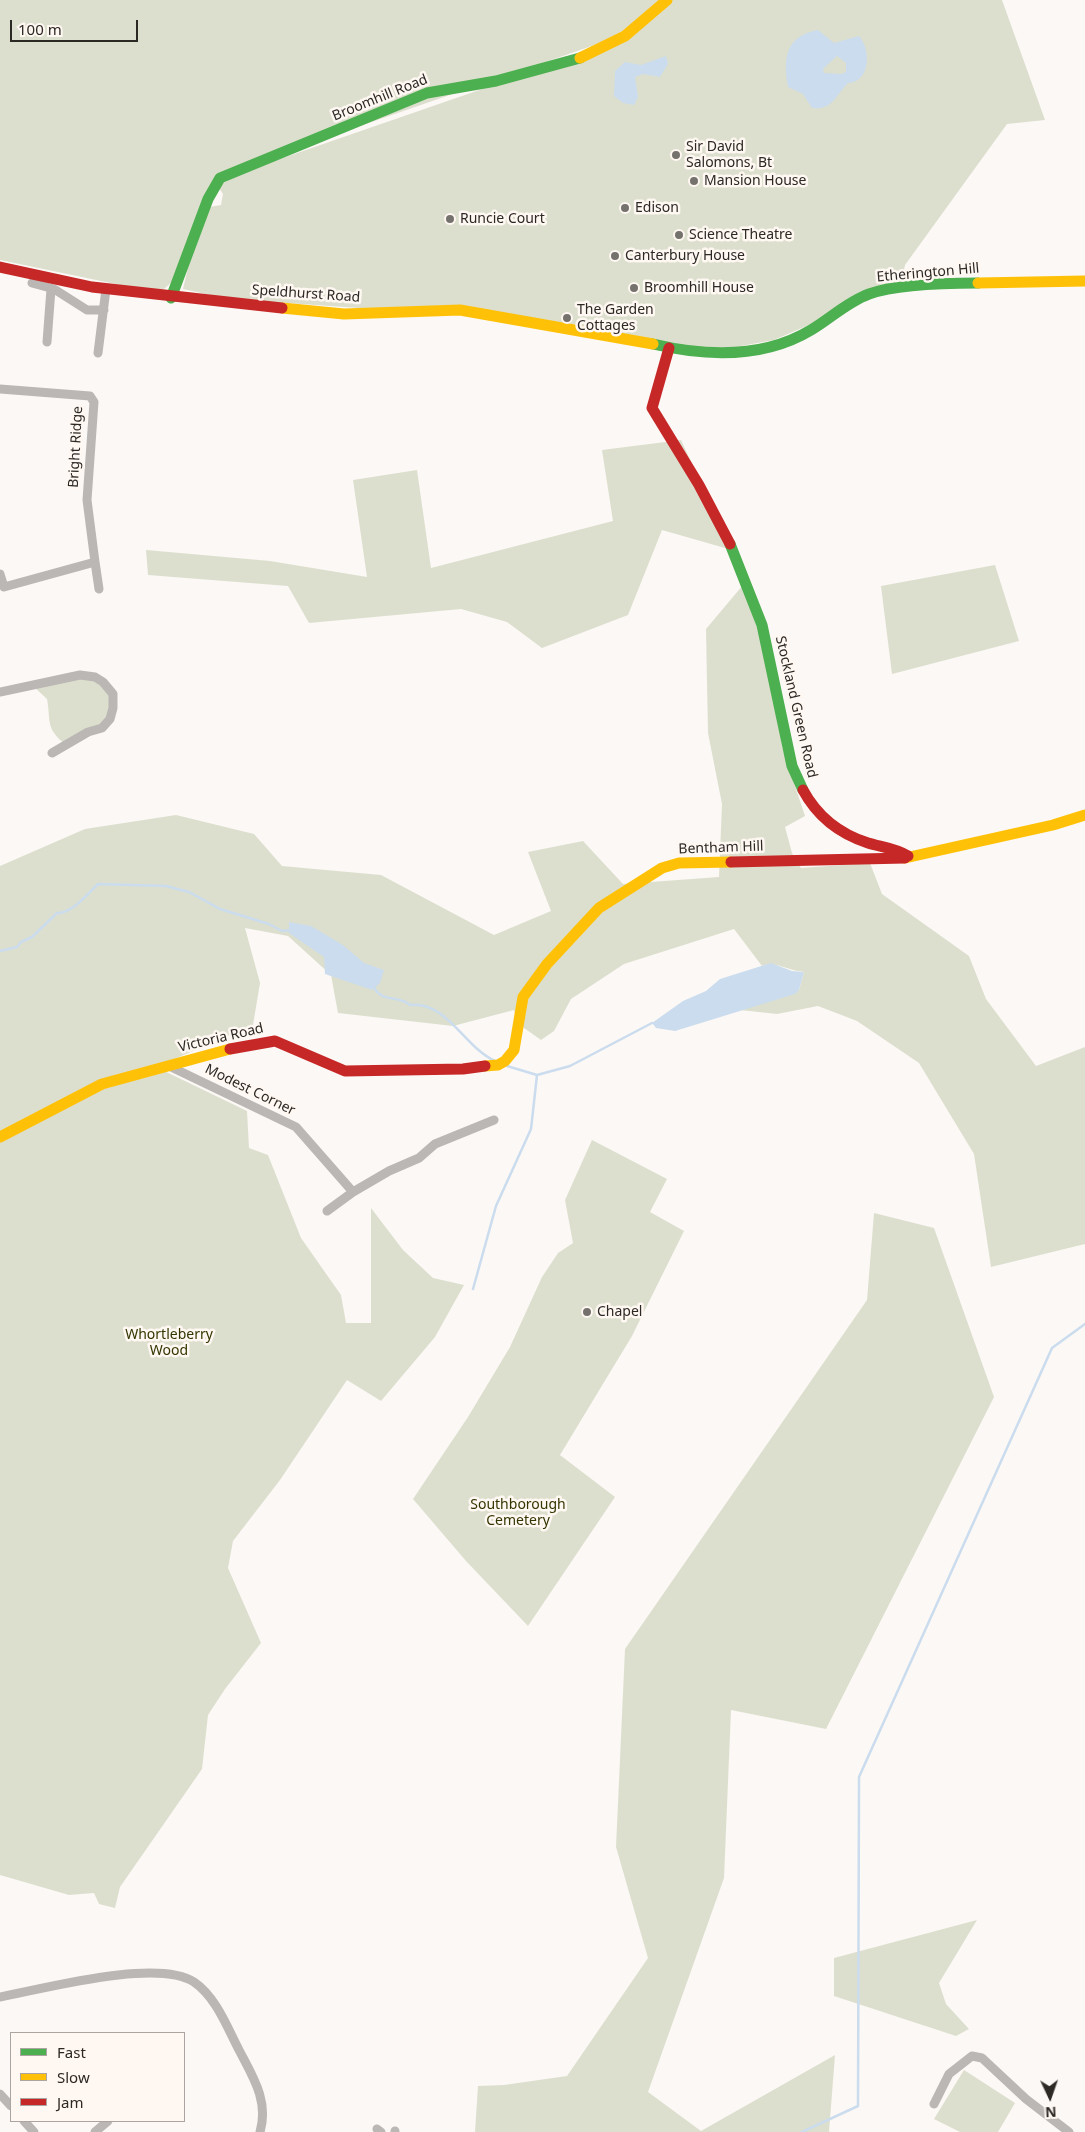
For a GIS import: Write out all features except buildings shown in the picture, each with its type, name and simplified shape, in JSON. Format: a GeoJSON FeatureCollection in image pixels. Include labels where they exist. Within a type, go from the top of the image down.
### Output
{"type":"FeatureCollection","features":[{"type":"Feature","properties":{"kind":"street","name":"Broomhill Road"},"geometry":{"type":"LineString","coordinates":[[171,298],[208,200],[220,178],[427,93],[496,80],[576,61],[625,36],[667,0]]}},
{"type":"Feature","properties":{"kind":"street","name":"Speldhurst Road"},"geometry":{"type":"LineString","coordinates":[[0,267],[106,289],[171,298],[344,314],[460,310],[669,348]]}},
{"type":"Feature","properties":{"kind":"street","name":"Etherington Hill"},"geometry":{"type":"LineString","coordinates":[[669,348],[683,352],[717,354],[765,348],[810,332],[862,298],[888,290],[954,283],[1085,281]]}},
{"type":"Feature","properties":{"kind":"street"},"geometry":{"type":"LineString","coordinates":[[32,283],[51,289],[87,310],[104,310]]}},
{"type":"Feature","properties":{"kind":"street"},"geometry":{"type":"LineString","coordinates":[[47,342],[51,289]]}},
{"type":"Feature","properties":{"kind":"street"},"geometry":{"type":"LineString","coordinates":[[98,353],[106,289]]}},
{"type":"Feature","properties":{"kind":"street","name":"Stockland Green Road"},"geometry":{"type":"LineString","coordinates":[[669,348],[652,408],[707,499],[736,558],[761,624],[792,766],[799,785],[814,808],[836,828],[863,841],[900,851],[910,858]]}},
{"type":"Feature","properties":{"kind":"street","name":"Bright Ridge"},"geometry":{"type":"LineString","coordinates":[[0,389],[90,396],[94,402],[88,500],[95,562]]}},
{"type":"Feature","properties":{"kind":"street"},"geometry":{"type":"LineString","coordinates":[[0,574],[4,588],[95,562],[99,590]]}},
{"type":"Feature","properties":{"kind":"street"},"geometry":{"type":"LineString","coordinates":[[0,692],[80,674],[95,677],[104,682],[113,694],[113,708],[110,719],[102,728],[88,732],[52,753]]}},
{"type":"Feature","properties":{"kind":"street"},"geometry":{"type":"LineString","coordinates":[[910,858],[1053,825],[1085,815]]}},
{"type":"Feature","properties":{"kind":"street","name":"Bentham Hill"},"geometry":{"type":"LineString","coordinates":[[488,1068],[501,1064],[510,1056],[516,1042],[523,997],[547,964],[599,908],[662,868],[679,863],[910,858]]}},
{"type":"Feature","properties":{"kind":"street","name":"Victoria Road"},"geometry":{"type":"LineString","coordinates":[[0,1137],[102,1084],[240,1046],[275,1041],[345,1071],[488,1068]]}},
{"type":"Feature","properties":{"kind":"street","name":"Modest Corner"},"geometry":{"type":"LineString","coordinates":[[169,1066],[296,1127],[353,1192]]}},
{"type":"Feature","properties":{"kind":"street"},"geometry":{"type":"LineString","coordinates":[[328,1211],[353,1192],[390,1171],[419,1158],[434,1144],[494,1120]]}},
{"type":"Feature","properties":{"kind":"street"},"geometry":{"type":"LineString","coordinates":[[0,1997],[138,1973],[166,1972],[193,1981],[207,1993],[256,2083],[264,2109],[260,2132]]}},
{"type":"Feature","properties":{"kind":"street"},"geometry":{"type":"LineString","coordinates":[[934,2104],[950,2074],[972,2056],[982,2058],[1026,2099],[1069,2132]]}},
{"type":"Feature","properties":{"kind":"street"},"geometry":{"type":"LineString","coordinates":[[0,2094],[10,2105]]}},
{"type":"Feature","properties":{"kind":"street"},"geometry":{"type":"LineString","coordinates":[[25,2122],[34,2132]]}},
{"type":"Feature","properties":{"kind":"street"},"geometry":{"type":"LineString","coordinates":[[95,2132],[107,2122]]}},
{"type":"Feature","properties":{"kind":"green space"},"geometry":{"type":"Polygon","coordinates":[[[0,0],[1002,0],[1045,120],[1007,124],[905,265],[901,285],[774,340],[730,348],[690,347],[485,310],[359,308],[228,299],[183,289],[192,251],[209,207],[221,205],[223,194],[219,188],[225,178],[592,51],[612,39],[218,175],[173,281],[164,289],[154,292],[0,260],[0,0]]]}},
{"type":"Feature","properties":{"kind":"green space"},"geometry":{"type":"Polygon","coordinates":[[[681,440],[732,550],[662,530],[628,615],[542,648],[507,622],[461,609],[309,623],[288,586],[148,575],[146,550],[270,561],[367,577],[353,480],[417,470],[431,568],[613,521],[602,450],[681,440]]]}},
{"type":"Feature","properties":{"kind":"green space"},"geometry":{"type":"Polygon","coordinates":[[[995,565],[1019,641],[892,674],[881,586],[995,565]]]}},
{"type":"Feature","properties":{"kind":"green space","name":"Whortleberry Wood"},"geometry":{"type":"Polygon","coordinates":[[[743,585],[776,684],[782,747],[805,816],[785,827],[792,853],[801,868],[870,863],[882,894],[969,956],[986,999],[1036,1066],[1085,1047],[1085,1244],[991,1267],[974,1154],[919,1063],[857,1021],[818,1006],[777,1014],[740,1010],[799,990],[804,972],[777,965],[762,966],[734,929],[624,964],[571,999],[554,1031],[541,1040],[517,1023],[514,1010],[453,1026],[338,1013],[331,975],[288,936],[245,928],[260,983],[253,1025],[156,1067],[247,1111],[249,1148],[268,1155],[301,1238],[341,1295],[346,1323],[371,1323],[371,1208],[403,1250],[433,1278],[464,1285],[435,1337],[381,1401],[347,1380],[280,1480],[233,1541],[228,1568],[261,1643],[225,1689],[208,1715],[202,1769],[120,1887],[115,1908],[99,1904],[94,1893],[69,1895],[0,1875],[0,866],[85,829],[176,815],[254,834],[282,866],[381,875],[494,935],[551,911],[528,852],[583,841],[623,884],[719,877],[722,804],[708,733],[706,629],[743,585]]]}},
{"type":"Feature","properties":{"kind":"green space"},"geometry":{"type":"Polygon","coordinates":[[[95,677],[113,694],[110,719],[65,744],[54,733],[50,724],[47,699],[32,685],[95,677]]]}},
{"type":"Feature","properties":{"kind":"green space","name":"Southborough Cemetery"},"geometry":{"type":"Polygon","coordinates":[[[592,1140],[667,1179],[650,1212],[684,1231],[632,1336],[560,1455],[615,1497],[528,1626],[466,1561],[413,1499],[468,1417],[510,1347],[542,1277],[558,1253],[573,1243],[565,1200],[592,1140]]]}},
{"type":"Feature","properties":{"kind":"green space"},"geometry":{"type":"Polygon","coordinates":[[[874,1213],[934,1228],[994,1397],[826,1729],[731,1710],[724,1878],[648,2092],[701,2131],[835,2055],[829,2132],[475,2132],[478,2086],[504,2085],[567,2076],[648,1958],[616,1847],[625,1649],[867,1300],[874,1213]]]}},
{"type":"Feature","properties":{"kind":"green space"},"geometry":{"type":"Polygon","coordinates":[[[977,1920],[939,1983],[946,2004],[969,2029],[956,2036],[834,1996],[834,1958],[977,1920]]]}},
{"type":"Feature","properties":{"kind":"green space"},"geometry":{"type":"Polygon","coordinates":[[[964,2070],[1015,2103],[998,2132],[960,2132],[934,2119],[964,2070]]]}},
{"type":"Feature","properties":{"kind":"water"},"geometry":{"type":"Polygon","coordinates":[[[818,30],[834,43],[859,36],[866,49],[867,64],[861,77],[856,81],[848,83],[829,105],[819,108],[812,108],[803,94],[788,87],[786,77],[789,50],[793,43],[807,33],[818,30]],[[837,56],[823,69],[824,73],[841,74],[846,72],[846,63],[837,56]]]}},
{"type":"Feature","properties":{"kind":"water"},"geometry":{"type":"Polygon","coordinates":[[[666,56],[668,64],[660,77],[643,74],[635,77],[638,97],[634,105],[623,103],[614,96],[615,71],[625,62],[641,65],[666,56]]]}},
{"type":"Feature","properties":{"kind":"water"},"geometry":{"type":"Polygon","coordinates":[[[289,922],[311,926],[343,945],[364,963],[384,970],[380,983],[372,990],[325,974],[324,957],[289,933],[289,922]]]}},
{"type":"Feature","properties":{"kind":"water"},"geometry":{"type":"Polygon","coordinates":[[[771,963],[792,971],[804,972],[799,990],[795,994],[675,1031],[656,1028],[652,1023],[683,1001],[706,991],[720,979],[771,963]]]}},
{"type":"Feature","properties":{"kind":"waterway"},"geometry":{"type":"LineString","coordinates":[[0,951],[17,947],[21,942],[32,937],[57,913],[73,907],[98,884],[166,886],[189,892],[220,909],[269,924],[282,931],[292,930]]}},
{"type":"Feature","properties":{"kind":"waterway"},"geometry":{"type":"LineString","coordinates":[[374,987],[377,992],[386,997],[401,1000],[410,1005],[423,1006],[435,1010],[455,1026],[474,1046],[495,1061]]}},
{"type":"Feature","properties":{"kind":"waterway"},"geometry":{"type":"LineString","coordinates":[[507,1066],[537,1075],[570,1066],[652,1023]]}},
{"type":"Feature","properties":{"kind":"waterway"},"geometry":{"type":"LineString","coordinates":[[473,1289],[496,1206],[531,1129],[537,1075]]}},
{"type":"Feature","properties":{"kind":"waterway"},"geometry":{"type":"LineString","coordinates":[[802,2132],[858,2106],[859,1777],[1052,1348],[1085,1324]]}},
{"type":"Feature","properties":{"kind":"traffic: fast"},"geometry":{"type":"LineString","coordinates":[[171,298],[208,199],[220,178],[427,93],[496,81],[580,58]]}},
{"type":"Feature","properties":{"kind":"traffic: fast"},"geometry":{"type":"LineString","coordinates":[[653,344],[692,351],[733,352],[753,350],[793,339],[818,326],[853,301],[869,294],[908,286],[978,283]]}},
{"type":"Feature","properties":{"kind":"traffic: fast"},"geometry":{"type":"LineString","coordinates":[[730,544],[762,625],[792,766],[803,790]]}},
{"type":"Feature","properties":{"kind":"traffic: slow"},"geometry":{"type":"LineString","coordinates":[[580,58],[625,36],[667,0]]}},
{"type":"Feature","properties":{"kind":"traffic: slow"},"geometry":{"type":"LineString","coordinates":[[978,283],[1085,281]]}},
{"type":"Feature","properties":{"kind":"traffic: slow"},"geometry":{"type":"LineString","coordinates":[[282,308],[344,314],[460,310],[653,344]]}},
{"type":"Feature","properties":{"kind":"traffic: slow"},"geometry":{"type":"LineString","coordinates":[[905,858],[1053,825],[1085,815]]}},
{"type":"Feature","properties":{"kind":"traffic: slow"},"geometry":{"type":"LineString","coordinates":[[485,1066],[498,1065],[505,1061],[514,1050],[523,997],[547,964],[599,908],[662,868],[679,863],[731,862]]}},
{"type":"Feature","properties":{"kind":"traffic: slow"},"geometry":{"type":"LineString","coordinates":[[0,1137],[102,1084],[230,1049]]}},
{"type":"Feature","properties":{"kind":"traffic: jam"},"geometry":{"type":"LineString","coordinates":[[0,267],[92,287],[282,308]]}},
{"type":"Feature","properties":{"kind":"traffic: jam"},"geometry":{"type":"LineString","coordinates":[[669,348],[652,408],[699,485],[730,544]]}},
{"type":"Feature","properties":{"kind":"traffic: jam"},"geometry":{"type":"LineString","coordinates":[[803,790],[822,816],[848,835],[868,843],[893,849],[908,856]]}},
{"type":"Feature","properties":{"kind":"traffic: jam"},"geometry":{"type":"LineString","coordinates":[[731,862],[905,858]]}},
{"type":"Feature","properties":{"kind":"traffic: jam"},"geometry":{"type":"LineString","coordinates":[[230,1049],[275,1041],[345,1071],[463,1069],[485,1066]]}},
{"type":"Feature","properties":{"kind":"place","name":"Sir David Salomons, Bt"},"geometry":{"type":"Point","coordinates":[676,155]}},
{"type":"Feature","properties":{"kind":"place","name":"Mansion House"},"geometry":{"type":"Point","coordinates":[694,181]}},
{"type":"Feature","properties":{"kind":"place","name":"Edison"},"geometry":{"type":"Point","coordinates":[625,208]}},
{"type":"Feature","properties":{"kind":"place","name":"Runcie Court"},"geometry":{"type":"Point","coordinates":[450,219]}},
{"type":"Feature","properties":{"kind":"place","name":"Science Theatre"},"geometry":{"type":"Point","coordinates":[679,235]}},
{"type":"Feature","properties":{"kind":"place","name":"Canterbury House"},"geometry":{"type":"Point","coordinates":[615,256]}},
{"type":"Feature","properties":{"kind":"place","name":"Broomhill House"},"geometry":{"type":"Point","coordinates":[634,288]}},
{"type":"Feature","properties":{"kind":"place","name":"The Garden Cottages"},"geometry":{"type":"Point","coordinates":[567,318]}},
{"type":"Feature","properties":{"kind":"place","name":"Chapel"},"geometry":{"type":"Point","coordinates":[587,1312]}}]}
